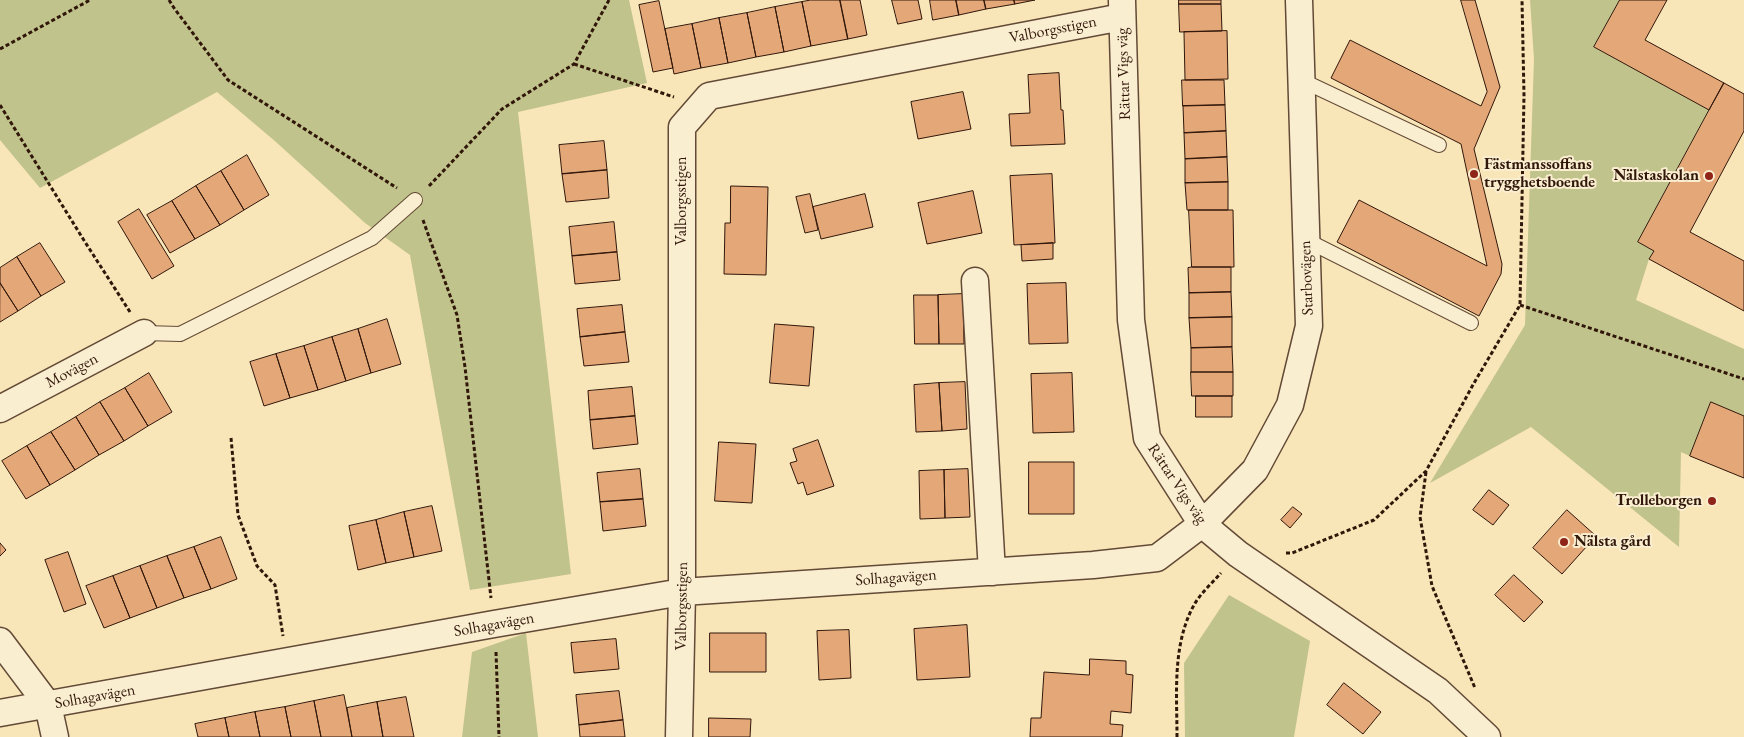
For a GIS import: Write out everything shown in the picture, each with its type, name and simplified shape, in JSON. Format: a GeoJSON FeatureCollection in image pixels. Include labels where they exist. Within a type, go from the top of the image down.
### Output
{"type":"FeatureCollection","features":[{"type":"Feature","properties":{"kind":"street","name":"Starbovägen"},"geometry":{"type":"LineString","coordinates":[[1202,524],[1255,470],[1290,405],[1309,326],[1299,0]]}},
{"type":"Feature","properties":{"kind":"street","name":"Valborgsstigen"},"geometry":{"type":"LineString","coordinates":[[679,737],[682,592],[682,127],[709,96],[1122,8]]}},
{"type":"Feature","properties":{"kind":"street","name":"Rättar Vigs väg"},"geometry":{"type":"LineString","coordinates":[[1122,8],[1131,320],[1147,438],[1202,524],[1238,554],[1438,691],[1487,737]]}},
{"type":"Feature","properties":{"kind":"street"},"geometry":{"type":"LineString","coordinates":[[975,282],[992,572]]}},
{"type":"Feature","properties":{"kind":"street","name":"Movägen"},"geometry":{"type":"LineString","coordinates":[[0,409],[144,333]]}},
{"type":"Feature","properties":{"kind":"street","name":"Solhagavägen"},"geometry":{"type":"LineString","coordinates":[[0,713],[682,592],[1093,565],[1157,558],[1202,524]]}},
{"type":"Feature","properties":{"kind":"street"},"geometry":{"type":"LineString","coordinates":[[0,641],[48,705],[55,737]]}},
{"type":"Feature","properties":{"kind":"lane"},"geometry":{"type":"LineString","coordinates":[[1301,80],[1439,145]]}},
{"type":"Feature","properties":{"kind":"lane"},"geometry":{"type":"LineString","coordinates":[[144,333],[180,334],[372,238],[415,200]]}},
{"type":"Feature","properties":{"kind":"lane"},"geometry":{"type":"LineString","coordinates":[[1306,240],[1471,323]]}},
{"type":"Feature","properties":{"kind":"path"},"geometry":{"type":"LineString","coordinates":[[0,49],[90,0]]}},
{"type":"Feature","properties":{"kind":"path"},"geometry":{"type":"LineString","coordinates":[[169,0],[228,80],[415,200],[457,315],[465,368],[494,624],[499,737]]}},
{"type":"Feature","properties":{"kind":"path"},"geometry":{"type":"LineString","coordinates":[[415,200],[502,109],[574,64],[609,0]]}},
{"type":"Feature","properties":{"kind":"path"},"geometry":{"type":"LineString","coordinates":[[1283,553],[1292,553],[1374,520],[1426,471],[1474,383],[1520,305],[1524,96],[1522,0]]}},
{"type":"Feature","properties":{"kind":"path"},"geometry":{"type":"LineString","coordinates":[[574,64],[700,106]]}},
{"type":"Feature","properties":{"kind":"path"},"geometry":{"type":"LineString","coordinates":[[0,105],[144,333]]}},
{"type":"Feature","properties":{"kind":"path"},"geometry":{"type":"LineString","coordinates":[[1520,305],[1744,379]]}},
{"type":"Feature","properties":{"kind":"path"},"geometry":{"type":"LineString","coordinates":[[231,438],[238,515],[257,566],[275,585],[288,662]]}},
{"type":"Feature","properties":{"kind":"path"},"geometry":{"type":"LineString","coordinates":[[1426,471],[1420,518],[1432,586],[1477,693]]}},
{"type":"Feature","properties":{"kind":"path"},"geometry":{"type":"LineString","coordinates":[[1177,737],[1176,670],[1184,627],[1194,604],[1238,554]]}},
{"type":"Feature","properties":{"kind":"green space"},"geometry":{"type":"Polygon","coordinates":[[[0,0],[629,0],[647,83],[518,112],[571,574],[470,590],[410,255],[365,223],[276,142],[217,92],[40,188],[0,140],[0,0]]]}},
{"type":"Feature","properties":{"kind":"green space"},"geometry":{"type":"Polygon","coordinates":[[[1530,0],[1620,0],[1594,47],[1709,110],[1638,242],[1654,251],[1649,259],[1636,300],[1744,349],[1744,416],[1711,402],[1690,456],[1681,452],[1679,547],[1531,427],[1430,483],[1525,325],[1534,59],[1530,0]]]}},
{"type":"Feature","properties":{"kind":"green space"},"geometry":{"type":"Polygon","coordinates":[[[1229,595],[1310,641],[1294,737],[1185,737],[1184,663],[1229,595]]]}},
{"type":"Feature","properties":{"kind":"green space"},"geometry":{"type":"Polygon","coordinates":[[[526,633],[538,737],[462,737],[472,652],[526,633]]]}},
{"type":"Feature","properties":{"kind":"building"},"geometry":{"type":"Polygon","coordinates":[[[811,0],[840,0],[848,39],[811,46],[802,2],[811,0]]]}},
{"type":"Feature","properties":{"kind":"building"},"geometry":{"type":"Polygon","coordinates":[[[840,0],[860,0],[867,35],[848,39],[840,0]]]}},
{"type":"Feature","properties":{"kind":"building"},"geometry":{"type":"Polygon","coordinates":[[[892,0],[918,0],[922,19],[898,24],[892,0]]]}},
{"type":"Feature","properties":{"kind":"building"},"geometry":{"type":"Polygon","coordinates":[[[930,0],[956,0],[959,15],[933,20],[930,0]]]}},
{"type":"Feature","properties":{"kind":"building"},"geometry":{"type":"Polygon","coordinates":[[[956,0],[984,0],[986,9],[959,15],[956,0]]]}},
{"type":"Feature","properties":{"kind":"building"},"geometry":{"type":"Polygon","coordinates":[[[984,0],[1014,0],[1015,4],[986,9],[984,0]]]}},
{"type":"Feature","properties":{"kind":"building"},"geometry":{"type":"Polygon","coordinates":[[[1014,0],[1035,0],[1015,4],[1014,0]]]}},
{"type":"Feature","properties":{"kind":"building"},"geometry":{"type":"Polygon","coordinates":[[[1179,0],[1221,0],[1221,4],[1179,4],[1179,0]]]}},
{"type":"Feature","properties":{"kind":"building","name":"Fästmanssoffans trygghetsboende"},"geometry":{"type":"Polygon","coordinates":[[[1461,0],[1475,0],[1500,87],[1474,149],[1502,264],[1501,274],[1479,316],[1337,242],[1359,200],[1487,266],[1461,144],[1331,78],[1350,40],[1481,106],[1487,92],[1461,0]]]}},
{"type":"Feature","properties":{"kind":"building"},"geometry":{"type":"Polygon","coordinates":[[[1620,0],[1667,0],[1645,40],[1724,83],[1709,110],[1594,47],[1620,0]]]}},
{"type":"Feature","properties":{"kind":"building"},"geometry":{"type":"Polygon","coordinates":[[[659,1],[673,68],[653,72],[639,5],[659,1]]]}},
{"type":"Feature","properties":{"kind":"building"},"geometry":{"type":"Polygon","coordinates":[[[802,2],[811,46],[784,52],[775,7],[802,2]]]}},
{"type":"Feature","properties":{"kind":"building"},"geometry":{"type":"Polygon","coordinates":[[[1179,4],[1221,4],[1222,31],[1180,32],[1179,4]]]}},
{"type":"Feature","properties":{"kind":"building"},"geometry":{"type":"Polygon","coordinates":[[[775,7],[784,52],[756,57],[747,13],[775,7]]]}},
{"type":"Feature","properties":{"kind":"building"},"geometry":{"type":"Polygon","coordinates":[[[747,13],[756,57],[728,63],[719,18],[747,13]]]}},
{"type":"Feature","properties":{"kind":"building"},"geometry":{"type":"Polygon","coordinates":[[[719,18],[728,63],[701,68],[692,24],[719,18]]]}},
{"type":"Feature","properties":{"kind":"building"},"geometry":{"type":"Polygon","coordinates":[[[692,24],[701,68],[674,74],[665,29],[692,24]]]}},
{"type":"Feature","properties":{"kind":"building"},"geometry":{"type":"Polygon","coordinates":[[[1227,31],[1228,79],[1185,80],[1184,32],[1227,31]]]}},
{"type":"Feature","properties":{"kind":"building"},"geometry":{"type":"Polygon","coordinates":[[[1059,73],[1065,144],[1011,146],[1009,114],[1030,113],[1028,75],[1059,73]]]}},
{"type":"Feature","properties":{"kind":"building"},"geometry":{"type":"Polygon","coordinates":[[[1182,80],[1224,80],[1225,105],[1183,106],[1182,80]]]}},
{"type":"Feature","properties":{"kind":"building"},"geometry":{"type":"Polygon","coordinates":[[[1724,83],[1744,94],[1744,131],[1690,232],[1744,261],[1744,311],[1649,259],[1654,251],[1638,242],[1724,83]]]}},
{"type":"Feature","properties":{"kind":"building"},"geometry":{"type":"Polygon","coordinates":[[[963,92],[971,129],[918,139],[911,102],[963,92]]]}},
{"type":"Feature","properties":{"kind":"building"},"geometry":{"type":"Polygon","coordinates":[[[1225,105],[1226,131],[1184,133],[1183,106],[1225,105]]]}},
{"type":"Feature","properties":{"kind":"building"},"geometry":{"type":"Polygon","coordinates":[[[1226,131],[1227,157],[1185,159],[1184,133],[1226,131]]]}},
{"type":"Feature","properties":{"kind":"building"},"geometry":{"type":"Polygon","coordinates":[[[604,141],[607,170],[562,174],[559,145],[604,141]]]}},
{"type":"Feature","properties":{"kind":"building"},"geometry":{"type":"Polygon","coordinates":[[[247,155],[269,195],[244,210],[221,171],[247,155]]]}},
{"type":"Feature","properties":{"kind":"building"},"geometry":{"type":"Polygon","coordinates":[[[1227,157],[1228,182],[1185,183],[1185,159],[1227,157]]]}},
{"type":"Feature","properties":{"kind":"building"},"geometry":{"type":"Polygon","coordinates":[[[607,170],[609,198],[566,202],[562,174],[607,170]]]}},
{"type":"Feature","properties":{"kind":"building"},"geometry":{"type":"Polygon","coordinates":[[[221,171],[244,210],[220,225],[196,186],[221,171]]]}},
{"type":"Feature","properties":{"kind":"building"},"geometry":{"type":"Polygon","coordinates":[[[1052,174],[1055,243],[1014,245],[1010,176],[1052,174]]]}},
{"type":"Feature","properties":{"kind":"building"},"geometry":{"type":"Polygon","coordinates":[[[1228,182],[1228,210],[1187,210],[1185,183],[1228,182]]]}},
{"type":"Feature","properties":{"kind":"building"},"geometry":{"type":"Polygon","coordinates":[[[196,186],[220,225],[195,239],[172,201],[196,186]]]}},
{"type":"Feature","properties":{"kind":"building"},"geometry":{"type":"Polygon","coordinates":[[[731,186],[768,187],[766,275],[724,274],[725,223],[730,223],[731,186]]]}},
{"type":"Feature","properties":{"kind":"building"},"geometry":{"type":"Polygon","coordinates":[[[973,191],[982,233],[927,244],[918,203],[973,191]]]}},
{"type":"Feature","properties":{"kind":"building"},"geometry":{"type":"Polygon","coordinates":[[[810,194],[818,230],[805,233],[796,197],[810,194]]]}},
{"type":"Feature","properties":{"kind":"building"},"geometry":{"type":"Polygon","coordinates":[[[865,194],[873,227],[821,239],[813,207],[865,194]]]}},
{"type":"Feature","properties":{"kind":"building"},"geometry":{"type":"Polygon","coordinates":[[[172,201],[195,239],[170,253],[147,215],[172,201]]]}},
{"type":"Feature","properties":{"kind":"building"},"geometry":{"type":"Polygon","coordinates":[[[139,209],[174,266],[152,279],[118,222],[139,209]]]}},
{"type":"Feature","properties":{"kind":"building"},"geometry":{"type":"Polygon","coordinates":[[[1189,210],[1233,210],[1234,267],[1192,267],[1189,210]]]}},
{"type":"Feature","properties":{"kind":"building"},"geometry":{"type":"Polygon","coordinates":[[[614,222],[617,252],[572,256],[569,227],[614,222]]]}},
{"type":"Feature","properties":{"kind":"building"},"geometry":{"type":"Polygon","coordinates":[[[40,243],[65,282],[41,296],[17,257],[40,243]]]}},
{"type":"Feature","properties":{"kind":"building"},"geometry":{"type":"Polygon","coordinates":[[[1053,243],[1053,259],[1022,261],[1021,245],[1053,243]]]}},
{"type":"Feature","properties":{"kind":"building"},"geometry":{"type":"Polygon","coordinates":[[[617,252],[620,280],[575,284],[572,256],[617,252]]]}},
{"type":"Feature","properties":{"kind":"building"},"geometry":{"type":"Polygon","coordinates":[[[17,257],[41,296],[18,311],[0,283],[0,268],[17,257]]]}},
{"type":"Feature","properties":{"kind":"building"},"geometry":{"type":"Polygon","coordinates":[[[1231,267],[1231,292],[1189,293],[1188,268],[1231,267]]]}},
{"type":"Feature","properties":{"kind":"building"},"geometry":{"type":"Polygon","coordinates":[[[0,283],[18,311],[0,322],[0,283]]]}},
{"type":"Feature","properties":{"kind":"building"},"geometry":{"type":"Polygon","coordinates":[[[1066,283],[1068,343],[1029,344],[1027,284],[1066,283]]]}},
{"type":"Feature","properties":{"kind":"building"},"geometry":{"type":"Polygon","coordinates":[[[1231,292],[1232,317],[1189,318],[1189,293],[1231,292]]]}},
{"type":"Feature","properties":{"kind":"building"},"geometry":{"type":"Polygon","coordinates":[[[963,294],[964,344],[939,344],[938,295],[963,294]]]}},
{"type":"Feature","properties":{"kind":"building"},"geometry":{"type":"Polygon","coordinates":[[[914,295],[938,295],[939,344],[915,344],[914,295]]]}},
{"type":"Feature","properties":{"kind":"building"},"geometry":{"type":"Polygon","coordinates":[[[622,305],[625,332],[580,337],[577,309],[622,305]]]}},
{"type":"Feature","properties":{"kind":"building"},"geometry":{"type":"Polygon","coordinates":[[[1232,317],[1232,347],[1191,348],[1189,318],[1232,317]]]}},
{"type":"Feature","properties":{"kind":"building"},"geometry":{"type":"Polygon","coordinates":[[[387,319],[401,364],[371,373],[358,329],[387,319]]]}},
{"type":"Feature","properties":{"kind":"building"},"geometry":{"type":"Polygon","coordinates":[[[775,324],[814,327],[809,386],[770,383],[775,324]]]}},
{"type":"Feature","properties":{"kind":"building"},"geometry":{"type":"Polygon","coordinates":[[[358,329],[371,373],[346,381],[332,337],[358,329]]]}},
{"type":"Feature","properties":{"kind":"building"},"geometry":{"type":"Polygon","coordinates":[[[625,332],[629,362],[584,366],[580,337],[625,332]]]}},
{"type":"Feature","properties":{"kind":"building"},"geometry":{"type":"Polygon","coordinates":[[[332,337],[346,381],[318,390],[304,346],[332,337]]]}},
{"type":"Feature","properties":{"kind":"building"},"geometry":{"type":"Polygon","coordinates":[[[304,346],[318,390],[290,398],[276,354],[304,346]]]}},
{"type":"Feature","properties":{"kind":"building"},"geometry":{"type":"Polygon","coordinates":[[[1232,347],[1233,372],[1191,372],[1191,348],[1232,347]]]}},
{"type":"Feature","properties":{"kind":"building"},"geometry":{"type":"Polygon","coordinates":[[[276,354],[290,398],[264,406],[250,362],[276,354]]]}},
{"type":"Feature","properties":{"kind":"building"},"geometry":{"type":"Polygon","coordinates":[[[1191,372],[1233,372],[1233,396],[1192,396],[1191,372]]]}},
{"type":"Feature","properties":{"kind":"building"},"geometry":{"type":"Polygon","coordinates":[[[149,373],[172,412],[148,426],[125,388],[149,373]]]}},
{"type":"Feature","properties":{"kind":"building"},"geometry":{"type":"Polygon","coordinates":[[[1072,373],[1074,432],[1033,433],[1031,374],[1072,373]]]}},
{"type":"Feature","properties":{"kind":"building"},"geometry":{"type":"Polygon","coordinates":[[[965,382],[967,429],[942,431],[939,383],[965,382]]]}},
{"type":"Feature","properties":{"kind":"building"},"geometry":{"type":"Polygon","coordinates":[[[939,383],[942,431],[916,432],[914,385],[939,383]]]}},
{"type":"Feature","properties":{"kind":"building"},"geometry":{"type":"Polygon","coordinates":[[[632,387],[635,416],[590,420],[588,391],[632,387]]]}},
{"type":"Feature","properties":{"kind":"building"},"geometry":{"type":"Polygon","coordinates":[[[125,388],[148,426],[124,441],[100,402],[125,388]]]}},
{"type":"Feature","properties":{"kind":"building"},"geometry":{"type":"Polygon","coordinates":[[[1196,396],[1232,396],[1232,417],[1196,417],[1196,396]]]}},
{"type":"Feature","properties":{"kind":"building"},"geometry":{"type":"Polygon","coordinates":[[[100,402],[124,441],[99,455],[76,417],[100,402]]]}},
{"type":"Feature","properties":{"kind":"building"},"geometry":{"type":"Polygon","coordinates":[[[1711,402],[1744,416],[1744,478],[1690,456],[1711,402]]]}},
{"type":"Feature","properties":{"kind":"building"},"geometry":{"type":"Polygon","coordinates":[[[635,416],[638,444],[593,449],[590,420],[635,416]]]}},
{"type":"Feature","properties":{"kind":"building"},"geometry":{"type":"Polygon","coordinates":[[[76,417],[99,455],[75,470],[51,432],[76,417]]]}},
{"type":"Feature","properties":{"kind":"building"},"geometry":{"type":"Polygon","coordinates":[[[51,432],[75,470],[50,485],[27,446],[51,432]]]}},
{"type":"Feature","properties":{"kind":"building"},"geometry":{"type":"Polygon","coordinates":[[[818,440],[834,486],[807,495],[803,482],[798,484],[790,463],[797,461],[793,449],[818,440]]]}},
{"type":"Feature","properties":{"kind":"building"},"geometry":{"type":"Polygon","coordinates":[[[719,442],[756,444],[752,503],[715,501],[719,442]]]}},
{"type":"Feature","properties":{"kind":"building"},"geometry":{"type":"Polygon","coordinates":[[[27,446],[50,485],[26,499],[2,461],[27,446]]]}},
{"type":"Feature","properties":{"kind":"building"},"geometry":{"type":"Polygon","coordinates":[[[1029,462],[1074,462],[1074,514],[1029,514],[1029,462]]]}},
{"type":"Feature","properties":{"kind":"building"},"geometry":{"type":"Polygon","coordinates":[[[640,469],[643,499],[600,502],[597,473],[640,469]]]}},
{"type":"Feature","properties":{"kind":"building"},"geometry":{"type":"Polygon","coordinates":[[[968,469],[970,517],[945,518],[944,470],[968,469]]]}},
{"type":"Feature","properties":{"kind":"building"},"geometry":{"type":"Polygon","coordinates":[[[944,470],[945,518],[920,519],[919,471],[944,470]]]}},
{"type":"Feature","properties":{"kind":"building"},"geometry":{"type":"Polygon","coordinates":[[[1489,490],[1509,505],[1493,525],[1473,510],[1489,490]]]}},
{"type":"Feature","properties":{"kind":"building"},"geometry":{"type":"Polygon","coordinates":[[[643,499],[646,526],[603,531],[600,502],[643,499]]]}},
{"type":"Feature","properties":{"kind":"building"},"geometry":{"type":"Polygon","coordinates":[[[432,506],[442,551],[414,557],[404,512],[432,506]]]}},
{"type":"Feature","properties":{"kind":"building"},"geometry":{"type":"Polygon","coordinates":[[[1293,507],[1302,514],[1290,528],[1281,520],[1293,507]]]}},
{"type":"Feature","properties":{"kind":"building","name":"Nälsta gård"},"geometry":{"type":"Polygon","coordinates":[[[1567,510],[1596,536],[1562,574],[1533,548],[1567,510]]]}},
{"type":"Feature","properties":{"kind":"building"},"geometry":{"type":"Polygon","coordinates":[[[404,512],[414,557],[386,563],[376,520],[404,512]]]}},
{"type":"Feature","properties":{"kind":"building"},"geometry":{"type":"Polygon","coordinates":[[[376,520],[386,563],[358,570],[349,526],[376,520]]]}},
{"type":"Feature","properties":{"kind":"building"},"geometry":{"type":"Polygon","coordinates":[[[221,537],[237,579],[211,589],[194,547],[221,537]]]}},
{"type":"Feature","properties":{"kind":"building"},"geometry":{"type":"Polygon","coordinates":[[[0,543],[6,550],[0,556],[0,543]]]}},
{"type":"Feature","properties":{"kind":"building"},"geometry":{"type":"Polygon","coordinates":[[[194,547],[211,589],[184,598],[167,556],[194,547]]]}},
{"type":"Feature","properties":{"kind":"building"},"geometry":{"type":"Polygon","coordinates":[[[68,552],[86,604],[64,612],[45,560],[68,552]]]}},
{"type":"Feature","properties":{"kind":"building"},"geometry":{"type":"Polygon","coordinates":[[[167,556],[184,598],[157,608],[140,566],[167,556]]]}},
{"type":"Feature","properties":{"kind":"building"},"geometry":{"type":"Polygon","coordinates":[[[140,566],[157,608],[130,618],[113,576],[140,566]]]}},
{"type":"Feature","properties":{"kind":"building"},"geometry":{"type":"Polygon","coordinates":[[[1514,575],[1543,602],[1524,622],[1495,595],[1514,575]]]}},
{"type":"Feature","properties":{"kind":"building"},"geometry":{"type":"Polygon","coordinates":[[[113,576],[130,618],[104,628],[86,586],[113,576]]]}},
{"type":"Feature","properties":{"kind":"building"},"geometry":{"type":"Polygon","coordinates":[[[967,625],[970,677],[917,680],[914,629],[967,625]]]}},
{"type":"Feature","properties":{"kind":"building"},"geometry":{"type":"Polygon","coordinates":[[[849,630],[851,678],[819,680],[817,631],[849,630]]]}},
{"type":"Feature","properties":{"kind":"building"},"geometry":{"type":"Polygon","coordinates":[[[710,633],[766,633],[766,672],[710,672],[710,633]]]}},
{"type":"Feature","properties":{"kind":"building"},"geometry":{"type":"Polygon","coordinates":[[[616,639],[619,669],[574,673],[571,643],[616,639]]]}},
{"type":"Feature","properties":{"kind":"building"},"geometry":{"type":"Polygon","coordinates":[[[1090,659],[1126,661],[1126,674],[1133,675],[1131,713],[1111,711],[1110,724],[1123,725],[1122,737],[1030,737],[1031,718],[1041,718],[1044,672],[1089,675],[1090,659]]]}},
{"type":"Feature","properties":{"kind":"building"},"geometry":{"type":"Polygon","coordinates":[[[1344,683],[1381,712],[1363,734],[1327,705],[1344,683]]]}},
{"type":"Feature","properties":{"kind":"building"},"geometry":{"type":"Polygon","coordinates":[[[619,691],[623,720],[579,725],[576,695],[619,691]]]}},
{"type":"Feature","properties":{"kind":"building"},"geometry":{"type":"Polygon","coordinates":[[[344,695],[352,737],[321,737],[314,701],[344,695]]]}},
{"type":"Feature","properties":{"kind":"building"},"geometry":{"type":"Polygon","coordinates":[[[406,697],[414,737],[383,737],[377,702],[406,697]]]}},
{"type":"Feature","properties":{"kind":"building"},"geometry":{"type":"Polygon","coordinates":[[[314,701],[321,737],[291,737],[285,707],[314,701]]]}},
{"type":"Feature","properties":{"kind":"building"},"geometry":{"type":"Polygon","coordinates":[[[377,702],[383,737],[352,737],[347,708],[377,702]]]}},
{"type":"Feature","properties":{"kind":"building"},"geometry":{"type":"Polygon","coordinates":[[[285,707],[291,737],[260,737],[255,712],[285,707]]]}},
{"type":"Feature","properties":{"kind":"building"},"geometry":{"type":"Polygon","coordinates":[[[255,712],[260,737],[229,737],[225,718],[255,712]]]}},
{"type":"Feature","properties":{"kind":"building"},"geometry":{"type":"Polygon","coordinates":[[[225,718],[229,737],[198,737],[195,724],[225,718]]]}},
{"type":"Feature","properties":{"kind":"building"},"geometry":{"type":"Polygon","coordinates":[[[709,718],[751,719],[750,737],[709,737],[709,718]]]}},
{"type":"Feature","properties":{"kind":"building"},"geometry":{"type":"Polygon","coordinates":[[[623,720],[625,737],[580,737],[579,725],[623,720]]]}},
{"type":"Feature","properties":{"kind":"place","name":"Fästmanssoffans trygghetsboende"},"geometry":{"type":"Point","coordinates":[1474,174]}},
{"type":"Feature","properties":{"kind":"place","name":"Nälstaskolan"},"geometry":{"type":"Point","coordinates":[1709,176]}},
{"type":"Feature","properties":{"kind":"place","name":"Trolleborgen"},"geometry":{"type":"Point","coordinates":[1712,501]}},
{"type":"Feature","properties":{"kind":"place","name":"Nälsta gård"},"geometry":{"type":"Point","coordinates":[1564,542]}}]}
